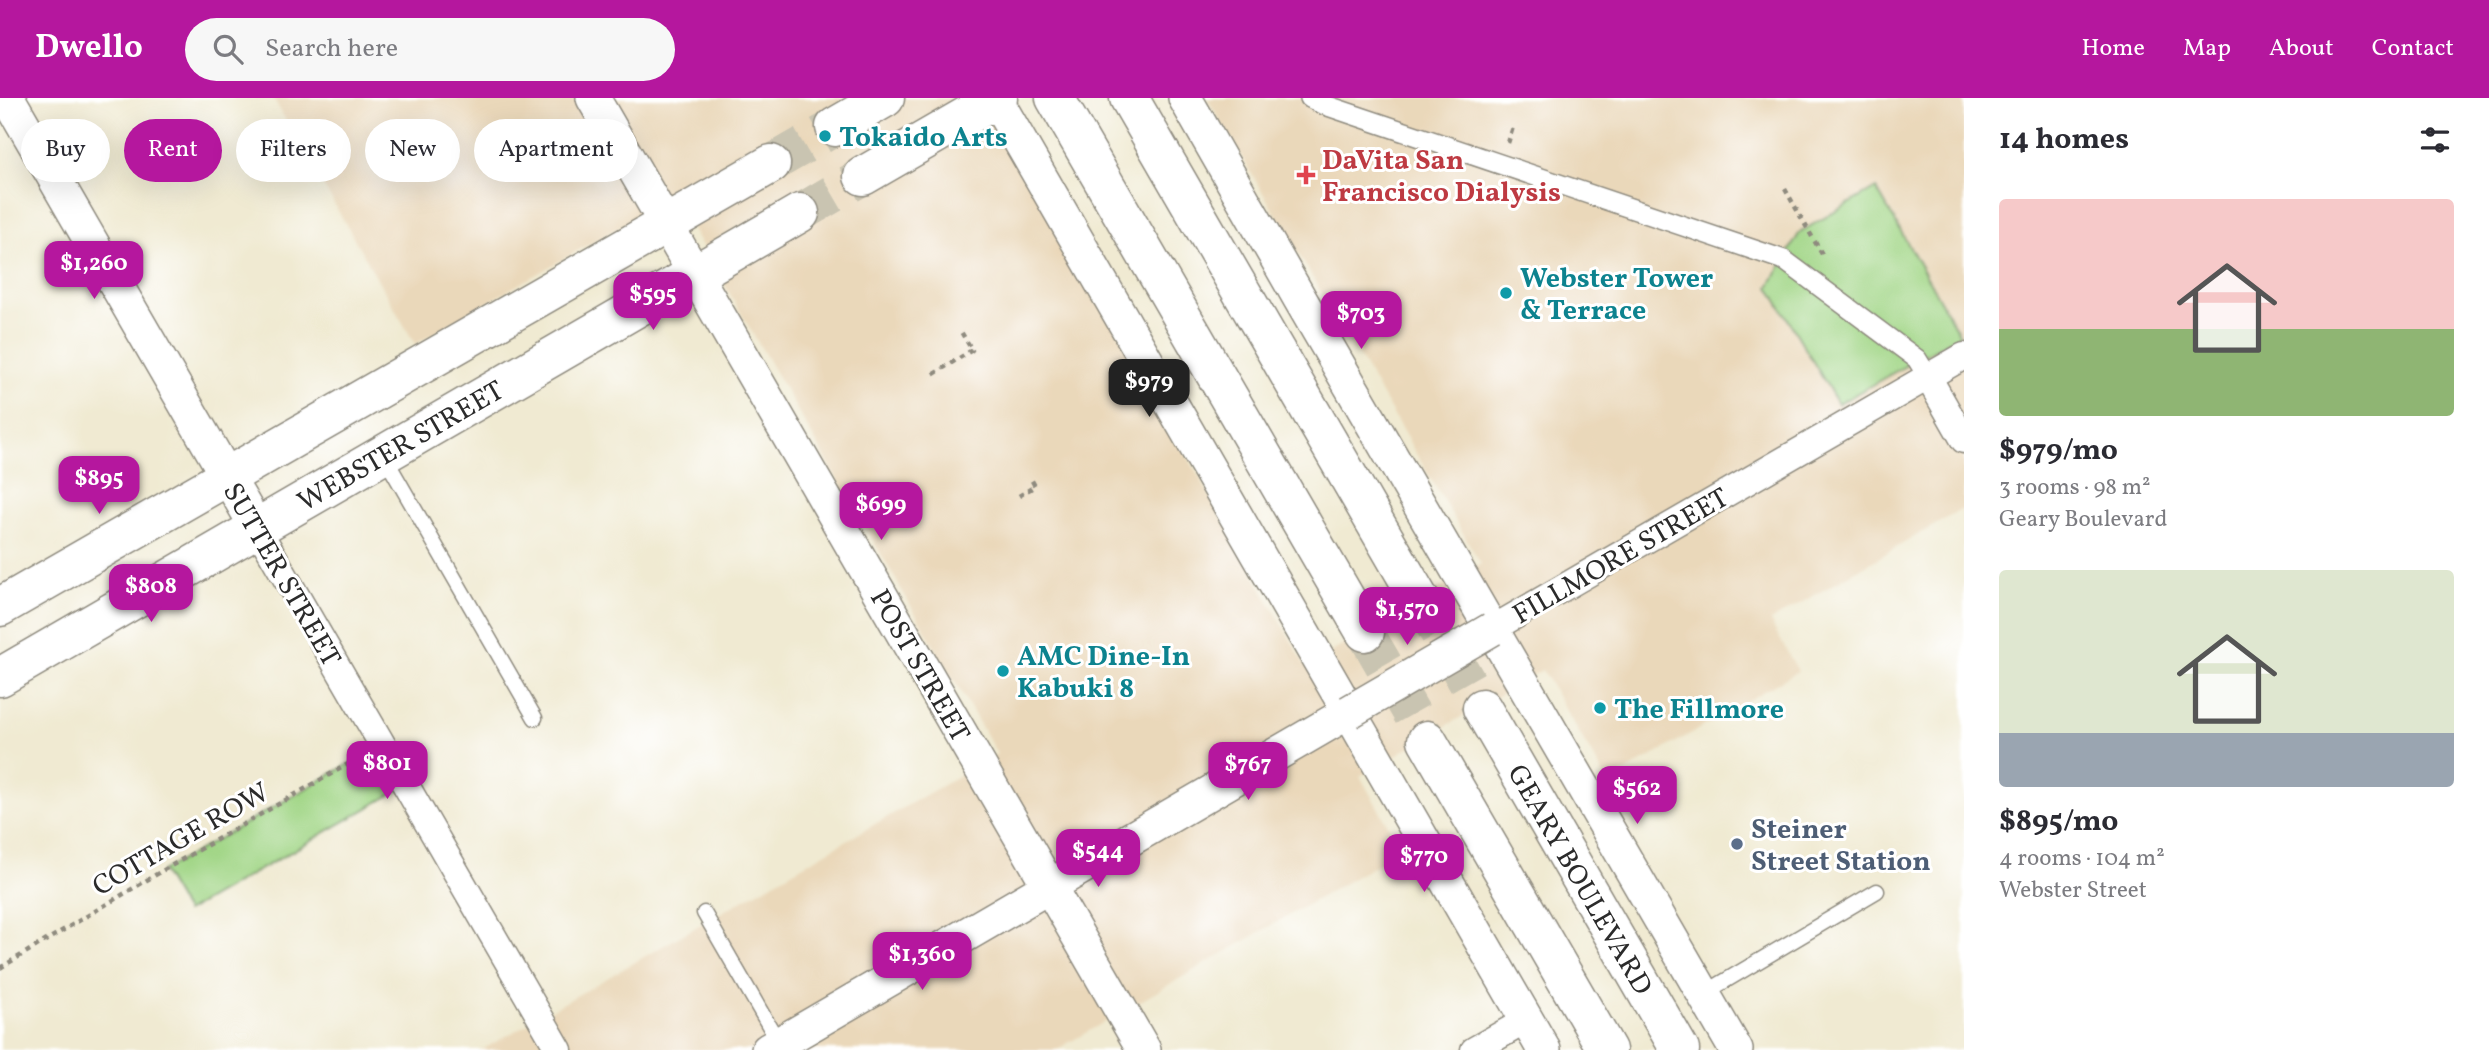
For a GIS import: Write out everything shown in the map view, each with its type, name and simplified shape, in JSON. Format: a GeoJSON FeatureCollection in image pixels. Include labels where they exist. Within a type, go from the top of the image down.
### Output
{"type":"FeatureCollection","features":[{"type":"Feature","properties":{"kind":"main road"},"geometry":{"type":"LineString","coordinates":[[835,127],[885,98]]}},
{"type":"Feature","properties":{"kind":"main road"},"geometry":{"type":"LineString","coordinates":[[863,176],[996,98]]}},
{"type":"Feature","properties":{"kind":"main road"},"geometry":{"type":"LineString","coordinates":[[1055,98],[1365,632]]}},
{"type":"Feature","properties":{"kind":"main road"},"geometry":{"type":"LineString","coordinates":[[1129,98],[1420,600]]}},
{"type":"Feature","properties":{"kind":"main road","name":"WEBSTER STREET"},"geometry":{"type":"LineString","coordinates":[[0,607],[771,164]]}},
{"type":"Feature","properties":{"kind":"main road","name":"WEBSTER STREET"},"geometry":{"type":"LineString","coordinates":[[0,677],[800,214]]}},
{"type":"Feature","properties":{"kind":"main road","name":"GEARY BOULEVARD"},"geometry":{"type":"LineString","coordinates":[[1482,708],[1680,1050]]}},
{"type":"Feature","properties":{"kind":"main road"},"geometry":{"type":"LineString","coordinates":[[1427,740],[1607,1050]]}},
{"type":"Feature","properties":{"kind":"street","name":"SUTTER STREET"},"geometry":{"type":"LineString","coordinates":[[8,98],[559,1050]]}},
{"type":"Feature","properties":{"kind":"street","name":"POST STREET"},"geometry":{"type":"LineString","coordinates":[[593,98],[1144,1050]]}},
{"type":"Feature","properties":{"kind":"street"},"geometry":{"type":"LineString","coordinates":[[996,98],[1544,1050]]}},
{"type":"Feature","properties":{"kind":"street","name":"GEARY BOULEVARD"},"geometry":{"type":"LineString","coordinates":[[1185,98],[1736,1050]]}},
{"type":"Feature","properties":{"kind":"street"},"geometry":{"type":"LineString","coordinates":[[1310,98],[1784,260],[1917,359],[1964,440]]}},
{"type":"Feature","properties":{"kind":"street","name":"FILLMORE STREET"},"geometry":{"type":"LineString","coordinates":[[774,1047],[1964,356]]}},
{"type":"Feature","properties":{"kind":"street"},"geometry":{"type":"LineString","coordinates":[[1474,1050],[1527,1020]]}},
{"type":"Feature","properties":{"kind":"lane"},"geometry":{"type":"LineString","coordinates":[[384,455],[535,718]]}},
{"type":"Feature","properties":{"kind":"lane"},"geometry":{"type":"LineString","coordinates":[[1703,994],[1877,891]]}},
{"type":"Feature","properties":{"kind":"lane"},"geometry":{"type":"LineString","coordinates":[[704,913],[774,1047]]}},
{"type":"Feature","properties":{"kind":"path"},"geometry":{"type":"LineString","coordinates":[[1786,189],[1848,307]]}},
{"type":"Feature","properties":{"kind":"path"},"geometry":{"type":"LineString","coordinates":[[934,373],[972,350],[960,330]]}},
{"type":"Feature","properties":{"kind":"path"},"geometry":{"type":"LineString","coordinates":[[1019,496],[1035,486],[1031,479]]}},
{"type":"Feature","properties":{"kind":"path","name":"COTTAGE ROW"},"geometry":{"type":"LineString","coordinates":[[0,968],[382,745]]}},
{"type":"Feature","properties":{"kind":"shaded area"},"geometry":{"type":"Polygon","coordinates":[[[273,98],[986,98],[1306,667],[1481,564],[1207,98],[1964,98],[1964,508],[1770,621],[1798,671],[1608,782],[1542,670],[1360,776],[1402,850],[1056,1050],[482,1050],[997,754],[673,196],[415,344],[321,182],[351,182],[351,119],[285,119],[273,98]]]}},
{"type":"Feature","properties":{"kind":"green space"},"geometry":{"type":"Polygon","coordinates":[[[1876,188],[1960,335],[1838,404],[1769,287],[1800,232],[1876,188]]]}},
{"type":"Feature","properties":{"kind":"green space"},"geometry":{"type":"Polygon","coordinates":[[[382,745],[406,786],[186,912],[162,871],[382,745]]]}},
{"type":"Feature","properties":{"kind":"tunnel"},"geometry":{"type":"LineString","coordinates":[[771,164],[835,127]]}},
{"type":"Feature","properties":{"kind":"tunnel"},"geometry":{"type":"LineString","coordinates":[[800,213],[863,176]]}},
{"type":"Feature","properties":{"kind":"tunnel"},"geometry":{"type":"LineString","coordinates":[[1420,600],[1482,708]]}},
{"type":"Feature","properties":{"kind":"tunnel"},"geometry":{"type":"LineString","coordinates":[[1365,632],[1427,740]]}},
{"type":"Feature","properties":{"kind":"place","name":"Tokaido Arts"},"geometry":{"type":"Point","coordinates":[825,136]}},
{"type":"Feature","properties":{"kind":"place","name":"DaVita San Francisco Dialysis"},"geometry":{"type":"Point","coordinates":[1306,175]}},
{"type":"Feature","properties":{"kind":"place","name":"Webster Tower & Terrace"},"geometry":{"type":"Point","coordinates":[1506,293]}},
{"type":"Feature","properties":{"kind":"place","name":"AMC Dine-In Kabuki 8"},"geometry":{"type":"Point","coordinates":[1003,671]}},
{"type":"Feature","properties":{"kind":"place","name":"The Fillmore"},"geometry":{"type":"Point","coordinates":[1600,708]}},
{"type":"Feature","properties":{"kind":"place","name":"Steiner Street Station"},"geometry":{"type":"Point","coordinates":[1737,844]}}]}
